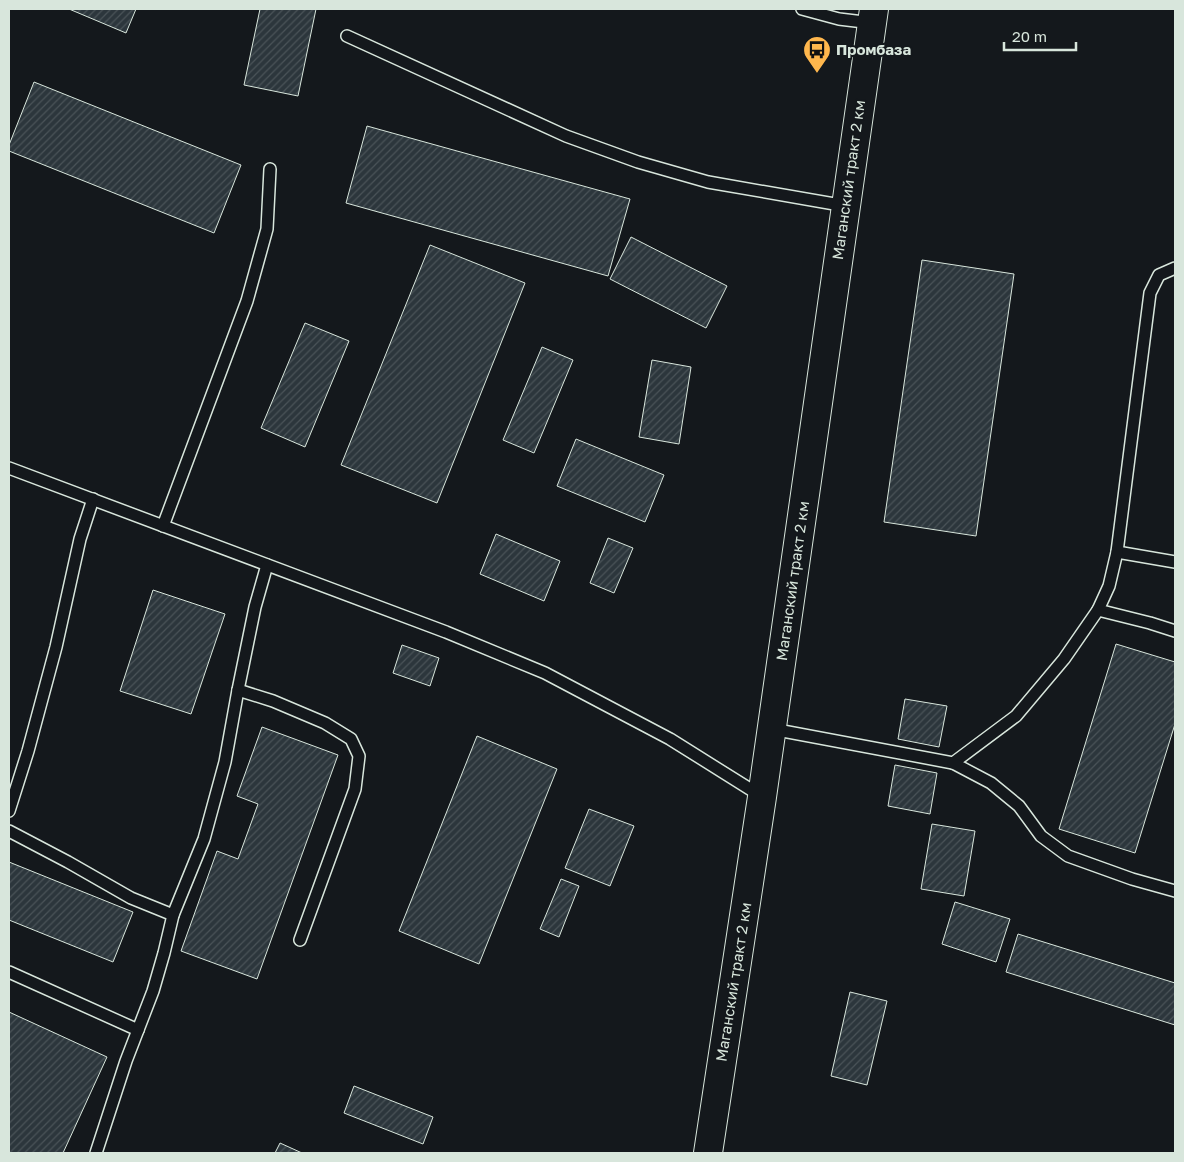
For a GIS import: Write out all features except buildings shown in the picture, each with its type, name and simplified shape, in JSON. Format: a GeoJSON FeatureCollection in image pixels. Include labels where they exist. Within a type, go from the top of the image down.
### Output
{"type":"FeatureCollection","features":[{"type":"Feature","properties":{"kind":"main road","name":"Маганский тракт 2 км"},"geometry":{"type":"LineString","coordinates":[[708,1153],[772,729],[873,16]]}},
{"type":"Feature","properties":{"kind":"lane"},"geometry":{"type":"LineString","coordinates":[[802,9],[838,19],[873,16]]}},
{"type":"Feature","properties":{"kind":"lane"},"geometry":{"type":"LineString","coordinates":[[347,36],[566,136],[638,162],[708,182],[846,206]]}},
{"type":"Feature","properties":{"kind":"lane"},"geometry":{"type":"LineString","coordinates":[[163,526],[247,301],[267,229],[270,169]]}},
{"type":"Feature","properties":{"kind":"lane"},"geometry":{"type":"LineString","coordinates":[[952,763],[1016,716],[1064,659],[1098,610],[1109,586],[1117,552],[1150,293],[1159,275],[1175,268]]}},
{"type":"Feature","properties":{"kind":"lane"},"geometry":{"type":"LineString","coordinates":[[9,468],[446,632],[545,673],[670,739],[762,797]]}},
{"type":"Feature","properties":{"kind":"lane"},"geometry":{"type":"LineString","coordinates":[[9,810],[34,732],[56,647],[80,539],[93,499]]}},
{"type":"Feature","properties":{"kind":"lane"},"geometry":{"type":"LineString","coordinates":[[1117,552],[1175,562]]}},
{"type":"Feature","properties":{"kind":"lane"},"geometry":{"type":"LineString","coordinates":[[96,1153],[126,1061],[153,991],[174,915],[204,839],[225,762],[255,607],[267,565]]}},
{"type":"Feature","properties":{"kind":"lane"},"geometry":{"type":"LineString","coordinates":[[1098,610],[1150,623],[1175,632]]}},
{"type":"Feature","properties":{"kind":"lane"},"geometry":{"type":"LineString","coordinates":[[238,690],[273,701],[325,724],[351,738],[359,756],[355,789],[300,940]]}},
{"type":"Feature","properties":{"kind":"lane"},"geometry":{"type":"LineString","coordinates":[[772,729],[952,763],[991,783],[1019,806],[1041,836],[1068,856],[1132,879],[1175,891]]}},
{"type":"Feature","properties":{"kind":"lane"},"geometry":{"type":"LineString","coordinates":[[9,831],[131,898],[174,915]]}},
{"type":"Feature","properties":{"kind":"lane"},"geometry":{"type":"LineString","coordinates":[[9,972],[138,1030]]}},
{"type":"Feature","properties":{"kind":"place","name":"Промбаза"},"geometry":{"type":"Point","coordinates":[817,74]}}]}
